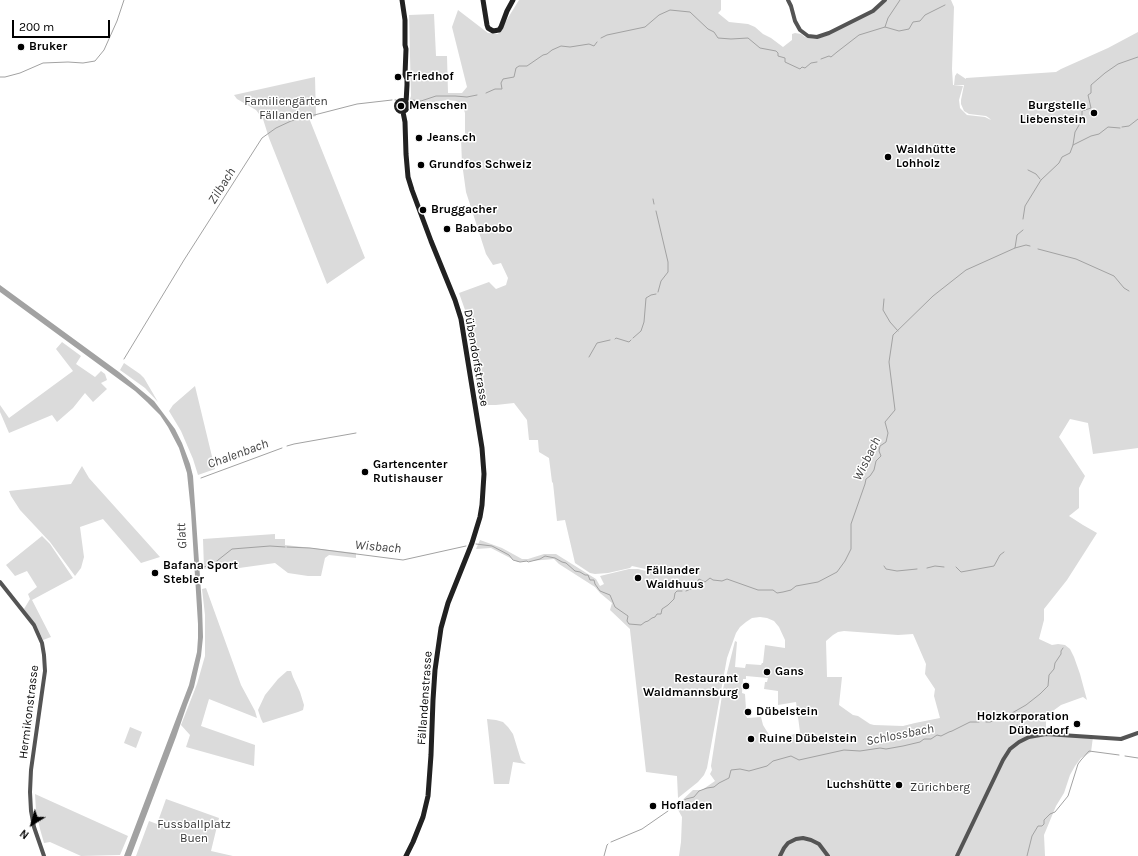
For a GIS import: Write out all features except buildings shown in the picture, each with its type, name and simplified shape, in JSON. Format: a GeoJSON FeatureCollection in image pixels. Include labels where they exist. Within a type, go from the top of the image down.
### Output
{"type":"FeatureCollection","features":[{"type":"Feature","properties":{"kind":"main road","name":"Dübendorfstrasse"},"geometry":{"type":"LineString","coordinates":[[402,0],[405,20],[405,75],[407,79],[404,102],[407,108],[403,112]]}},
{"type":"Feature","properties":{"kind":"main road"},"geometry":{"type":"LineString","coordinates":[[483,0],[487,25],[488,28],[493,31],[500,29],[513,0]]}},
{"type":"Feature","properties":{"kind":"main road","name":"Dübendorfstrasse"},"geometry":{"type":"LineString","coordinates":[[403,112],[396,108],[397,103],[404,102]]}},
{"type":"Feature","properties":{"kind":"main road","name":"Dübendorfstrasse"},"geometry":{"type":"LineString","coordinates":[[403,112],[405,122],[408,177],[414,197],[456,300],[461,319],[482,448],[484,474],[482,505],[472,543]]}},
{"type":"Feature","properties":{"kind":"main road","name":"Fällandenstrasse"},"geometry":{"type":"LineString","coordinates":[[406,856],[423,817],[428,796],[435,678],[441,628],[448,603],[472,543]]}},
{"type":"Feature","properties":{"kind":"street"},"geometry":{"type":"LineString","coordinates":[[788,0],[801,32],[808,36],[817,37],[829,33],[873,11],[885,0]]}},
{"type":"Feature","properties":{"kind":"street","name":"Hermikonstrasse"},"geometry":{"type":"LineString","coordinates":[[0,582],[34,625],[42,642],[45,665],[32,764],[30,810],[44,856]]}},
{"type":"Feature","properties":{"kind":"street"},"geometry":{"type":"LineString","coordinates":[[957,856],[1003,760],[1010,750],[1019,742],[1029,737],[1046,734],[1125,738],[1138,733]]}},
{"type":"Feature","properties":{"kind":"street"},"geometry":{"type":"LineString","coordinates":[[780,856],[788,843],[796,839],[803,838],[819,844],[828,856]]}},
{"type":"Feature","properties":{"kind":"green space","name":"Zürichberg"},"geometry":{"type":"Polygon","coordinates":[[[519,0],[721,0],[721,10],[718,13],[729,22],[748,24],[755,27],[783,47],[792,40],[792,34],[801,34],[805,37],[816,39],[829,35],[880,7],[887,0],[951,0],[954,7],[952,69],[953,85],[963,86],[959,100],[960,108],[967,115],[985,117],[991,120],[986,116],[969,114],[964,111],[961,100],[964,85],[954,85],[955,76],[957,73],[966,79],[1056,72],[1108,48],[1138,32],[1138,448],[1093,454],[1088,423],[1070,419],[1059,437],[1085,476],[1079,488],[1079,508],[1069,516],[1097,533],[1067,580],[1044,609],[1044,620],[1039,639],[1052,645],[1065,645],[1070,649],[1080,674],[1087,700],[1083,697],[1061,705],[1046,716],[1046,734],[1093,737],[1091,752],[1081,758],[1075,766],[1044,835],[1045,856],[679,856],[682,817],[676,806],[693,790],[702,790],[715,781],[710,774],[712,770],[711,766],[723,689],[735,641],[737,642],[735,667],[745,668],[746,664],[761,665],[763,663],[765,645],[785,648],[785,640],[779,627],[774,621],[767,618],[752,618],[740,627],[736,633],[727,658],[707,768],[704,775],[698,782],[678,798],[677,776],[646,772],[630,629],[610,610],[612,603],[595,587],[559,564],[554,559],[518,562],[491,548],[476,549],[480,540],[502,548],[522,559],[528,559],[544,554],[556,554],[596,579],[600,586],[604,584],[600,576],[629,569],[638,569],[650,572],[650,570],[632,566],[630,568],[608,573],[595,574],[590,573],[575,563],[565,520],[557,521],[549,458],[539,452],[538,440],[529,440],[527,420],[514,403],[480,405],[465,310],[459,293],[489,282],[496,289],[506,285],[508,278],[501,263],[493,265],[486,254],[466,192],[462,163],[461,139],[464,138],[465,135],[465,113],[463,107],[456,101],[447,100],[411,106],[409,15],[434,14],[436,56],[447,56],[448,93],[462,93],[467,87],[452,27],[458,10],[488,33],[498,34],[519,0]],[[844,631],[838,632],[826,641],[827,677],[842,677],[839,705],[853,715],[858,716],[874,725],[903,726],[940,718],[934,696],[935,689],[925,674],[926,664],[913,634],[898,635],[844,631]],[[746,676],[746,679],[743,679],[742,693],[745,694],[745,709],[747,718],[761,717],[763,725],[771,738],[780,739],[800,732],[796,702],[778,705],[778,691],[764,689],[765,682],[767,682],[768,678],[746,676]]]}},
{"type":"Feature","properties":{"kind":"green space","name":"Familiengärten Fällanden"},"geometry":{"type":"Polygon","coordinates":[[[315,77],[316,116],[309,118],[365,258],[327,284],[269,138],[263,119],[256,110],[237,99],[234,95],[315,77]]]}},
{"type":"Feature","properties":{"kind":"green space"},"geometry":{"type":"Polygon","coordinates":[[[62,342],[81,356],[76,364],[95,377],[101,371],[105,374],[107,380],[101,383],[107,389],[93,402],[85,393],[73,408],[57,422],[52,415],[9,433],[0,412],[0,405],[9,418],[73,371],[56,349],[62,342]]]}},
{"type":"Feature","properties":{"kind":"green space"},"geometry":{"type":"Polygon","coordinates":[[[124,363],[144,378],[158,402],[145,388],[120,370],[124,363]]]}},
{"type":"Feature","properties":{"kind":"green space"},"geometry":{"type":"Polygon","coordinates":[[[195,386],[215,469],[198,475],[181,431],[169,411],[173,405],[195,386]]]}},
{"type":"Feature","properties":{"kind":"green space"},"geometry":{"type":"Polygon","coordinates":[[[82,466],[89,478],[160,557],[141,563],[103,519],[80,527],[84,557],[81,568],[75,576],[50,542],[20,510],[9,491],[71,484],[82,466]]]}},
{"type":"Feature","properties":{"kind":"green space"},"geometry":{"type":"Polygon","coordinates":[[[275,534],[275,539],[285,539],[285,545],[356,553],[356,558],[329,555],[325,558],[321,576],[288,573],[275,563],[232,569],[216,567],[204,569],[203,539],[275,534]]]}},
{"type":"Feature","properties":{"kind":"green space"},"geometry":{"type":"Polygon","coordinates":[[[42,536],[50,544],[73,578],[32,600],[51,637],[43,640],[37,627],[24,609],[30,599],[28,594],[37,587],[27,571],[15,576],[6,565],[42,536]]]}},
{"type":"Feature","properties":{"kind":"green space"},"geometry":{"type":"Polygon","coordinates":[[[206,588],[241,685],[255,711],[257,718],[209,699],[201,726],[255,745],[254,766],[186,747],[190,735],[181,725],[197,684],[205,656],[205,615],[202,589],[206,588]]]}},
{"type":"Feature","properties":{"kind":"green space"},"geometry":{"type":"Polygon","coordinates":[[[287,671],[291,671],[300,692],[304,705],[303,710],[263,723],[258,710],[265,695],[278,679],[287,671]]]}},
{"type":"Feature","properties":{"kind":"green space"},"geometry":{"type":"Polygon","coordinates":[[[487,719],[503,722],[508,727],[513,734],[521,760],[526,764],[513,762],[509,784],[494,784],[487,719]]]}},
{"type":"Feature","properties":{"kind":"green space"},"geometry":{"type":"Polygon","coordinates":[[[130,727],[142,732],[136,748],[124,743],[130,727]]]}},
{"type":"Feature","properties":{"kind":"green space"},"geometry":{"type":"Polygon","coordinates":[[[35,794],[128,836],[120,855],[81,856],[50,842],[44,843],[36,811],[35,794]]]}},
{"type":"Feature","properties":{"kind":"green space","name":"Fussballplatz Buen"},"geometry":{"type":"Polygon","coordinates":[[[166,799],[219,818],[211,851],[233,856],[136,856],[149,821],[157,824],[166,799]]]}},
{"type":"Feature","properties":{"kind":"shaded area","name":"Glatt"},"geometry":{"type":"Polygon","coordinates":[[[0,285],[119,372],[154,401],[175,429],[182,443],[193,476],[202,606],[203,637],[201,656],[194,687],[131,856],[124,856],[189,685],[197,652],[198,624],[187,473],[179,448],[160,415],[135,391],[0,292],[0,285]]]}},
{"type":"Feature","properties":{"kind":"waterway"},"geometry":{"type":"LineString","coordinates":[[0,77],[20,73],[43,63],[83,63],[95,61],[104,50],[117,21],[124,0]]}},
{"type":"Feature","properties":{"kind":"waterway"},"geometry":{"type":"LineString","coordinates":[[885,27],[888,18],[900,0]]}},
{"type":"Feature","properties":{"kind":"waterway","name":"Zilbach"},"geometry":{"type":"LineString","coordinates":[[821,59],[829,56],[831,57],[859,35],[885,27],[899,31],[909,29],[913,22],[920,21],[925,15],[945,5]]}},
{"type":"Feature","properties":{"kind":"waterway","name":"Zilbach"},"geometry":{"type":"LineString","coordinates":[[601,38],[607,35],[645,27],[659,15],[670,10],[690,12],[708,29],[714,32],[718,38],[748,38],[760,48],[776,51],[778,56],[785,58],[785,62],[800,69],[802,67],[805,68],[811,63],[817,62]]}},
{"type":"Feature","properties":{"kind":"waterway","name":"Zilbach"},"geometry":{"type":"LineString","coordinates":[[486,93],[495,89],[502,89],[501,83],[503,79],[514,77],[516,68],[519,66],[527,66],[552,50],[561,46],[570,47],[589,44],[594,46],[597,42]]}},
{"type":"Feature","properties":{"kind":"waterway"},"geometry":{"type":"LineString","coordinates":[[1023,219],[1025,206],[1041,180],[1059,163],[1062,157],[1070,153],[1075,132],[1082,120],[1082,111],[1091,108],[1088,95],[1091,93],[1091,85],[1118,64],[1138,57]]}},
{"type":"Feature","properties":{"kind":"waterway","name":"Zilbach"},"geometry":{"type":"LineString","coordinates":[[412,100],[421,101],[436,96],[467,97],[477,95]]}},
{"type":"Feature","properties":{"kind":"waterway","name":"Zilbach"},"geometry":{"type":"LineString","coordinates":[[124,359],[184,260],[262,138],[276,128],[291,121],[357,104],[392,100]]}},
{"type":"Feature","properties":{"kind":"waterway"},"geometry":{"type":"LineString","coordinates":[[1122,127],[1129,126],[1138,119]]}},
{"type":"Feature","properties":{"kind":"waterway"},"geometry":{"type":"LineString","coordinates":[[1073,145],[1091,136],[1099,134],[1108,127],[1120,128]]}},
{"type":"Feature","properties":{"kind":"waterway"},"geometry":{"type":"LineString","coordinates":[[1028,170],[1036,174],[1040,179]]}},
{"type":"Feature","properties":{"kind":"waterway","name":"Chalenbach"},"geometry":{"type":"LineString","coordinates":[[653,199],[654,204]]}},
{"type":"Feature","properties":{"kind":"waterway","name":"Chalenbach"},"geometry":{"type":"LineString","coordinates":[[656,211],[668,262],[668,272],[661,281],[658,292]]}},
{"type":"Feature","properties":{"kind":"waterway","name":"Wisbach"},"geometry":{"type":"LineString","coordinates":[[686,591],[693,588],[699,579],[705,582],[710,578],[713,580],[722,581],[727,579],[758,590],[773,590],[777,593],[791,590],[796,586],[818,582],[837,572],[851,549],[851,524],[866,479],[874,470],[876,461],[881,456],[879,451],[880,446],[886,442],[888,433],[885,422],[895,410],[889,362],[893,335],[933,296],[966,270],[1015,248],[1017,235],[1023,230]]}},
{"type":"Feature","properties":{"kind":"waterway"},"geometry":{"type":"LineString","coordinates":[[1015,248],[1026,245],[1030,246]]}},
{"type":"Feature","properties":{"kind":"waterway"},"geometry":{"type":"LineString","coordinates":[[1038,249],[1076,259],[1114,276],[1124,288],[1129,291]]}},
{"type":"Feature","properties":{"kind":"waterway","name":"Chalenbach"},"geometry":{"type":"LineString","coordinates":[[633,338],[641,331],[644,322],[646,298],[656,294]]}},
{"type":"Feature","properties":{"kind":"waterway"},"geometry":{"type":"LineString","coordinates":[[884,299],[883,310],[890,322],[898,331]]}},
{"type":"Feature","properties":{"kind":"waterway","name":"Chalenbach"},"geometry":{"type":"LineString","coordinates":[[615,339],[629,342],[631,340]]}},
{"type":"Feature","properties":{"kind":"waterway","name":"Chalenbach"},"geometry":{"type":"LineString","coordinates":[[589,357],[597,343],[610,340]]}},
{"type":"Feature","properties":{"kind":"waterway","name":"Chalenbach"},"geometry":{"type":"LineString","coordinates":[[287,446],[356,433]]}},
{"type":"Feature","properties":{"kind":"waterway","name":"Chalenbach"},"geometry":{"type":"LineString","coordinates":[[201,478],[282,448]]}},
{"type":"Feature","properties":{"kind":"waterway","name":"Wisbach"},"geometry":{"type":"LineString","coordinates":[[476,544],[492,546],[509,555],[513,560],[520,562],[528,562],[545,556],[555,558],[566,563],[575,571],[588,575],[590,580],[594,580],[600,591],[610,595],[615,607],[628,616],[627,621],[629,624],[641,625],[655,617],[657,614],[661,614],[662,609],[674,599],[675,593],[677,591],[682,591]]}},
{"type":"Feature","properties":{"kind":"waterway","name":"Wisbach"},"geometry":{"type":"LineString","coordinates":[[204,567],[213,564],[232,549],[270,546],[285,547]]}},
{"type":"Feature","properties":{"kind":"waterway","name":"Wisbach"},"geometry":{"type":"LineString","coordinates":[[287,547],[310,548],[403,560],[466,546]]}},
{"type":"Feature","properties":{"kind":"waterway"},"geometry":{"type":"LineString","coordinates":[[956,567],[961,572],[994,566],[1000,555],[1004,552]]}},
{"type":"Feature","properties":{"kind":"waterway"},"geometry":{"type":"LineString","coordinates":[[884,566],[886,569],[897,571],[917,569]]}},
{"type":"Feature","properties":{"kind":"waterway"},"geometry":{"type":"LineString","coordinates":[[927,568],[935,566],[944,567]]}},
{"type":"Feature","properties":{"kind":"waterway","name":"Schlossbach"},"geometry":{"type":"LineString","coordinates":[[986,722],[1005,717],[1026,705],[1040,694],[1048,686],[1049,675],[1054,669],[1055,663],[1063,648]]}},
{"type":"Feature","properties":{"kind":"waterway","name":"Schlossbach"},"geometry":{"type":"LineString","coordinates":[[672,808],[686,799],[694,797],[699,791],[714,787],[729,778],[731,770],[740,769],[749,771],[767,766],[773,761],[791,756],[799,760],[844,750],[860,751],[903,746],[920,742],[924,739],[931,739],[937,735],[941,736],[970,722],[979,722]]}},
{"type":"Feature","properties":{"kind":"waterway"},"geometry":{"type":"LineString","coordinates":[[1027,856],[1032,836],[1038,826],[1042,826],[1044,824],[1044,820],[1050,814],[1055,812],[1068,796],[1078,764],[1089,751],[1119,755]]}},
{"type":"Feature","properties":{"kind":"waterway"},"geometry":{"type":"LineString","coordinates":[[1125,756],[1138,758]]}},
{"type":"Feature","properties":{"kind":"waterway"},"geometry":{"type":"LineString","coordinates":[[611,842],[642,829],[668,811]]}},
{"type":"Feature","properties":{"kind":"waterway"},"geometry":{"type":"LineString","coordinates":[[604,856],[608,844]]}},
{"type":"Feature","properties":{"kind":"place","name":"Bruker"},"geometry":{"type":"Point","coordinates":[21,47]}},
{"type":"Feature","properties":{"kind":"place","name":"Friedhof"},"geometry":{"type":"Point","coordinates":[398,77]}},
{"type":"Feature","properties":{"kind":"place","name":"Menschen"},"geometry":{"type":"Point","coordinates":[401,106]}},
{"type":"Feature","properties":{"kind":"place","name":"Burgstelle Liebenstein"},"geometry":{"type":"Point","coordinates":[1094,113]}},
{"type":"Feature","properties":{"kind":"place","name":"Jeans.ch"},"geometry":{"type":"Point","coordinates":[419,138]}},
{"type":"Feature","properties":{"kind":"place","name":"Waldhütte Lohholz"},"geometry":{"type":"Point","coordinates":[888,157]}},
{"type":"Feature","properties":{"kind":"place","name":"Grundfos Schweiz"},"geometry":{"type":"Point","coordinates":[421,165]}},
{"type":"Feature","properties":{"kind":"place","name":"Bruggacher"},"geometry":{"type":"Point","coordinates":[423,210]}},
{"type":"Feature","properties":{"kind":"place","name":"Bababobo"},"geometry":{"type":"Point","coordinates":[447,229]}},
{"type":"Feature","properties":{"kind":"place","name":"Gartencenter Rutishauser"},"geometry":{"type":"Point","coordinates":[365,472]}},
{"type":"Feature","properties":{"kind":"place","name":"Bafana Sport Stebler"},"geometry":{"type":"Point","coordinates":[155,573]}},
{"type":"Feature","properties":{"kind":"place","name":"Fällander Waldhuus"},"geometry":{"type":"Point","coordinates":[638,578]}},
{"type":"Feature","properties":{"kind":"place","name":"Gans"},"geometry":{"type":"Point","coordinates":[767,672]}},
{"type":"Feature","properties":{"kind":"place","name":"Restaurant Waldmannsburg"},"geometry":{"type":"Point","coordinates":[746,686]}},
{"type":"Feature","properties":{"kind":"place","name":"Dübelstein"},"geometry":{"type":"Point","coordinates":[748,712]}},
{"type":"Feature","properties":{"kind":"place","name":"Holzkorporation Dübendorf"},"geometry":{"type":"Point","coordinates":[1077,724]}},
{"type":"Feature","properties":{"kind":"place","name":"Ruine Dübelstein"},"geometry":{"type":"Point","coordinates":[751,739]}},
{"type":"Feature","properties":{"kind":"place","name":"Luchshütte"},"geometry":{"type":"Point","coordinates":[899,785]}},
{"type":"Feature","properties":{"kind":"place","name":"Hofladen"},"geometry":{"type":"Point","coordinates":[653,806]}}]}
